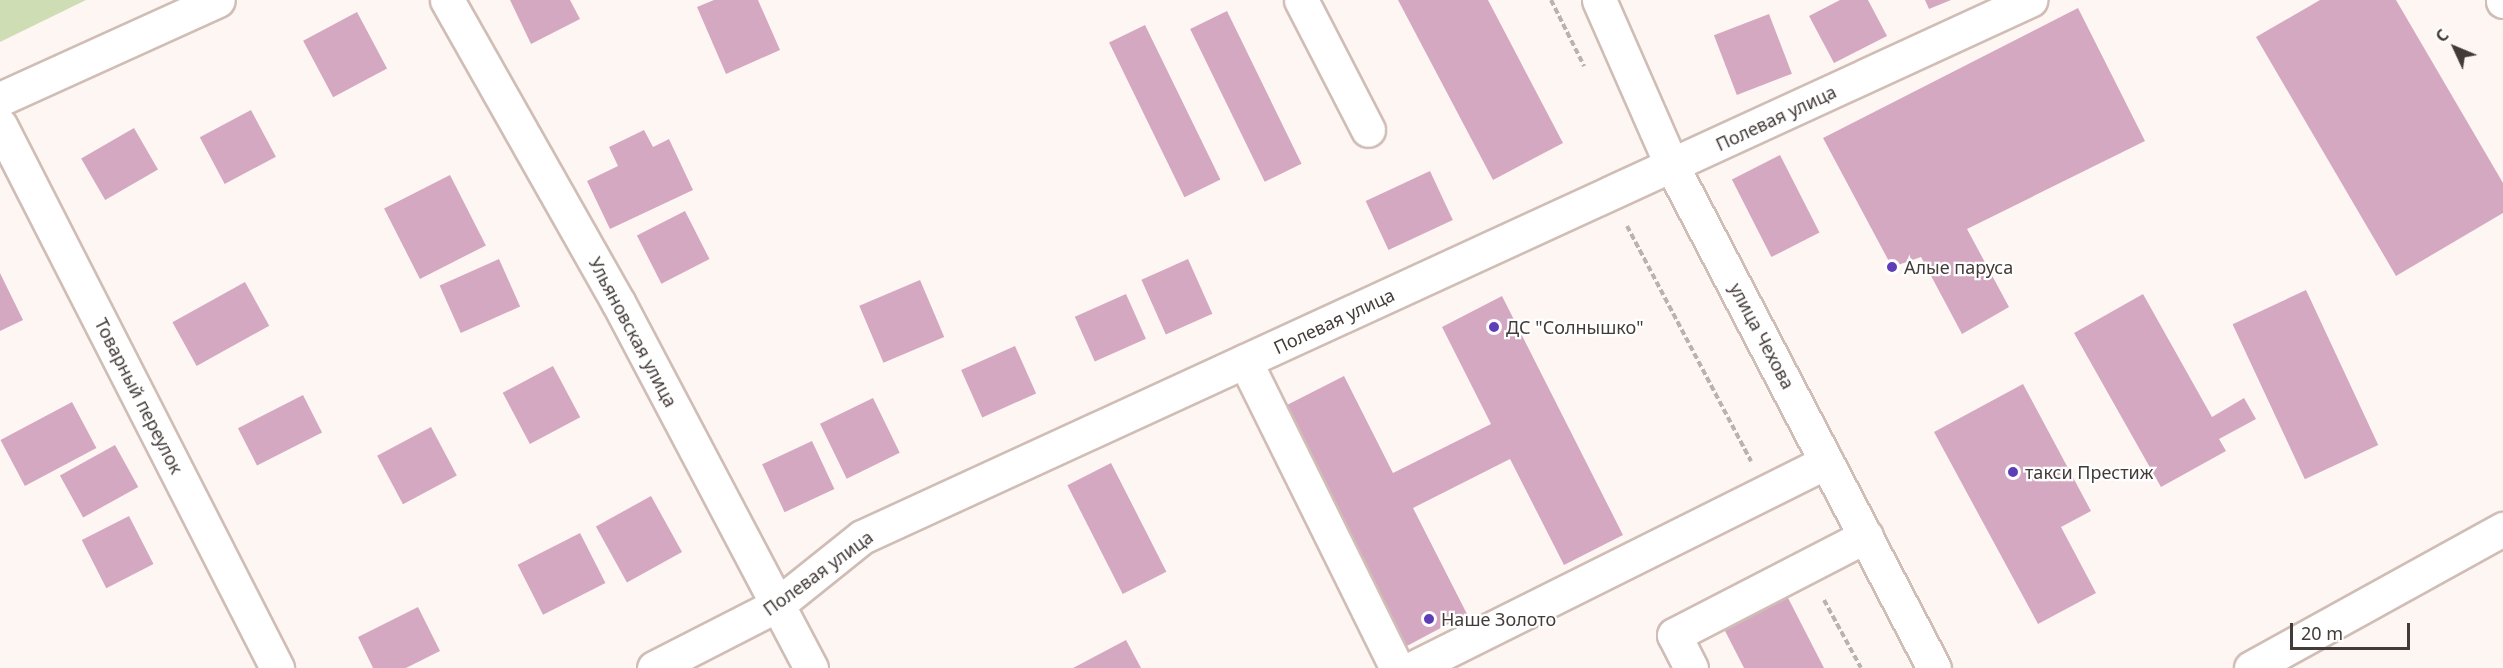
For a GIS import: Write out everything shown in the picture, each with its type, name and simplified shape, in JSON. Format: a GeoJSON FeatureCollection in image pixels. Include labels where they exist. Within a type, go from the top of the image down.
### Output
{"type":"FeatureCollection","features":[{"type":"Feature","properties":{"kind":"street"},"geometry":{"type":"LineString","coordinates":[[0,99],[218,0]]}},
{"type":"Feature","properties":{"kind":"street","name":"Ульяновская улица"},"geometry":{"type":"LineString","coordinates":[[447,0],[618,302],[811,668]]}},
{"type":"Feature","properties":{"kind":"street"},"geometry":{"type":"LineString","coordinates":[[1301,0],[1368,130]]}},
{"type":"Feature","properties":{"kind":"street","name":"улица Чехова"},"geometry":{"type":"LineString","coordinates":[[1599,0],[1672,166],[1934,668]]}},
{"type":"Feature","properties":{"kind":"street","name":"Полевая улица"},"geometry":{"type":"LineString","coordinates":[[654,668],[777,605],[862,537],[2030,0]]}},
{"type":"Feature","properties":{"kind":"street","name":"Товарный переулок"},"geometry":{"type":"LineString","coordinates":[[0,124],[277,668]]}},
{"type":"Feature","properties":{"kind":"street"},"geometry":{"type":"LineString","coordinates":[[1245,361],[1397,668]]}},
{"type":"Feature","properties":{"kind":"street"},"geometry":{"type":"LineString","coordinates":[[1413,668],[1827,462]]}},
{"type":"Feature","properties":{"kind":"street"},"geometry":{"type":"LineString","coordinates":[[2251,668],[2503,529]]}},
{"type":"Feature","properties":{"kind":"street"},"geometry":{"type":"LineString","coordinates":[[1691,668],[1674,635],[1866,536]]}},
{"type":"Feature","properties":{"kind":"path"},"geometry":{"type":"LineString","coordinates":[[1551,0],[1587,72]]}},
{"type":"Feature","properties":{"kind":"path"},"geometry":{"type":"LineString","coordinates":[[1624,188],[1624,220],[1767,492]]}},
{"type":"Feature","properties":{"kind":"path"},"geometry":{"type":"LineString","coordinates":[[1806,568],[1861,668]]}},
{"type":"Feature","properties":{"kind":"green space"},"geometry":{"type":"Polygon","coordinates":[[[0,0],[86,0],[0,42],[0,0]]]}},
{"type":"Feature","properties":{"kind":"building"},"geometry":{"type":"Polygon","coordinates":[[[510,0],[570,0],[580,19],[531,44],[510,0]]]}},
{"type":"Feature","properties":{"kind":"building"},"geometry":{"type":"Polygon","coordinates":[[[714,0],[758,0],[780,50],[726,74],[697,7],[714,0]]]}},
{"type":"Feature","properties":{"kind":"building"},"geometry":{"type":"Polygon","coordinates":[[[1398,0],[1488,0],[1563,143],[1493,180],[1398,0]]]}},
{"type":"Feature","properties":{"kind":"building"},"geometry":{"type":"Polygon","coordinates":[[[1840,0],[1868,0],[1887,36],[1834,63],[1809,16],[1840,0]]]}},
{"type":"Feature","properties":{"kind":"building"},"geometry":{"type":"Polygon","coordinates":[[[1925,0],[1951,0],[1929,9],[1925,0]]]}},
{"type":"Feature","properties":{"kind":"building"},"geometry":{"type":"Polygon","coordinates":[[[2320,0],[2396,0],[2503,183],[2503,213],[2396,276],[2256,37],[2320,0]]]}},
{"type":"Feature","properties":{"kind":"building"},"geometry":{"type":"Polygon","coordinates":[[[2078,8],[2145,141],[1967,229],[2009,307],[1962,334],[1921,257],[1892,267],[1823,138],[2078,8]]]}},
{"type":"Feature","properties":{"kind":"building"},"geometry":{"type":"Polygon","coordinates":[[[1227,11],[1302,164],[1265,182],[1190,29],[1227,11]]]}},
{"type":"Feature","properties":{"kind":"building"},"geometry":{"type":"Polygon","coordinates":[[[357,12],[387,69],[333,97],[303,41],[357,12]]]}},
{"type":"Feature","properties":{"kind":"building"},"geometry":{"type":"Polygon","coordinates":[[[1769,14],[1792,74],[1737,95],[1714,35],[1769,14]]]}},
{"type":"Feature","properties":{"kind":"building"},"geometry":{"type":"Polygon","coordinates":[[[1145,25],[1220,180],[1184,197],[1109,43],[1145,25]]]}},
{"type":"Feature","properties":{"kind":"building"},"geometry":{"type":"Polygon","coordinates":[[[251,110],[276,157],[225,184],[200,137],[251,110]]]}},
{"type":"Feature","properties":{"kind":"building"},"geometry":{"type":"Polygon","coordinates":[[[134,128],[158,170],[105,200],[81,158],[134,128]]]}},
{"type":"Feature","properties":{"kind":"building"},"geometry":{"type":"Polygon","coordinates":[[[644,130],[653,147],[669,139],[693,190],[610,229],[587,181],[618,166],[609,147],[644,130]]]}},
{"type":"Feature","properties":{"kind":"building"},"geometry":{"type":"Polygon","coordinates":[[[1780,155],[1819,233],[1771,257],[1732,180],[1780,155]]]}},
{"type":"Feature","properties":{"kind":"building"},"geometry":{"type":"Polygon","coordinates":[[[1430,171],[1453,220],[1388,250],[1366,201],[1430,171]]]}},
{"type":"Feature","properties":{"kind":"building"},"geometry":{"type":"Polygon","coordinates":[[[450,175],[486,245],[420,279],[384,209],[450,175]]]}},
{"type":"Feature","properties":{"kind":"building"},"geometry":{"type":"Polygon","coordinates":[[[685,211],[710,259],[661,284],[637,236],[685,211]]]}},
{"type":"Feature","properties":{"kind":"building"},"geometry":{"type":"Polygon","coordinates":[[[499,259],[520,307],[461,333],[440,285],[499,259]]]}},
{"type":"Feature","properties":{"kind":"building"},"geometry":{"type":"Polygon","coordinates":[[[1188,259],[1212,314],[1166,335],[1141,280],[1188,259]]]}},
{"type":"Feature","properties":{"kind":"building"},"geometry":{"type":"Polygon","coordinates":[[[0,273],[23,320],[0,331],[0,273]]]}},
{"type":"Feature","properties":{"kind":"building"},"geometry":{"type":"Polygon","coordinates":[[[920,280],[944,337],[883,363],[859,306],[920,280]]]}},
{"type":"Feature","properties":{"kind":"building"},"geometry":{"type":"Polygon","coordinates":[[[245,282],[269,326],[197,366],[172,322],[245,282]]]}},
{"type":"Feature","properties":{"kind":"building"},"geometry":{"type":"Polygon","coordinates":[[[2306,290],[2378,445],[2305,479],[2233,324],[2306,290]]]}},
{"type":"Feature","properties":{"kind":"building"},"geometry":{"type":"Polygon","coordinates":[[[1126,294],[1146,339],[1095,362],[1075,317],[1126,294]]]}},
{"type":"Feature","properties":{"kind":"building"},"geometry":{"type":"Polygon","coordinates":[[[2143,294],[2212,417],[2244,398],[2256,419],[2219,439],[2226,451],[2161,487],[2074,333],[2143,294]]]}},
{"type":"Feature","properties":{"kind":"building"},"geometry":{"type":"Polygon","coordinates":[[[1502,296],[1623,535],[1564,565],[1510,459],[1413,508],[1467,614],[1405,647],[1283,407],[1344,376],[1393,473],[1491,424],[1442,327],[1502,296]]]}},
{"type":"Feature","properties":{"kind":"building"},"geometry":{"type":"Polygon","coordinates":[[[1015,346],[1036,394],[982,418],[961,370],[1015,346]]]}},
{"type":"Feature","properties":{"kind":"building"},"geometry":{"type":"Polygon","coordinates":[[[553,366],[580,417],[530,444],[503,393],[553,366]]]}},
{"type":"Feature","properties":{"kind":"building","name":"такси Престиж"},"geometry":{"type":"Polygon","coordinates":[[[2023,384],[2091,511],[2061,527],[2096,593],[2038,624],[1934,432],[2023,384]]]}},
{"type":"Feature","properties":{"kind":"building"},"geometry":{"type":"Polygon","coordinates":[[[303,395],[322,432],[257,466],[238,428],[303,395]]]}},
{"type":"Feature","properties":{"kind":"building"},"geometry":{"type":"Polygon","coordinates":[[[873,398],[900,453],[847,479],[820,424],[873,398]]]}},
{"type":"Feature","properties":{"kind":"building"},"geometry":{"type":"Polygon","coordinates":[[[72,402],[96,448],[25,486],[0,440],[72,402]]]}},
{"type":"Feature","properties":{"kind":"building"},"geometry":{"type":"Polygon","coordinates":[[[431,427],[457,476],[403,504],[377,456],[431,427]]]}},
{"type":"Feature","properties":{"kind":"building"},"geometry":{"type":"Polygon","coordinates":[[[812,441],[834,489],[785,512],[762,464],[812,441]]]}},
{"type":"Feature","properties":{"kind":"building"},"geometry":{"type":"Polygon","coordinates":[[[115,445],[138,487],[83,518],[60,476],[115,445]]]}},
{"type":"Feature","properties":{"kind":"building"},"geometry":{"type":"Polygon","coordinates":[[[1111,463],[1166,572],[1123,594],[1067,485],[1111,463]]]}},
{"type":"Feature","properties":{"kind":"building"},"geometry":{"type":"Polygon","coordinates":[[[651,496],[682,552],[627,583],[596,527],[651,496]]]}},
{"type":"Feature","properties":{"kind":"building"},"geometry":{"type":"Polygon","coordinates":[[[129,516],[154,564],[106,588],[82,540],[129,516]]]}},
{"type":"Feature","properties":{"kind":"building"},"geometry":{"type":"Polygon","coordinates":[[[580,533],[605,583],[543,615],[518,565],[580,533]]]}},
{"type":"Feature","properties":{"kind":"building"},"geometry":{"type":"Polygon","coordinates":[[[1786,594],[1824,668],[1744,668],[1723,627],[1786,594]]]}},
{"type":"Feature","properties":{"kind":"building"},"geometry":{"type":"Polygon","coordinates":[[[418,607],[440,651],[406,668],[373,668],[358,637],[418,607]]]}},
{"type":"Feature","properties":{"kind":"building"},"geometry":{"type":"Polygon","coordinates":[[[1126,640],[1141,668],[1073,668],[1126,640]]]}},
{"type":"Feature","properties":{"kind":"place","name":"Алые паруса"},"geometry":{"type":"Point","coordinates":[1892,267]}},
{"type":"Feature","properties":{"kind":"place","name":"ДС \"Солнышко\""},"geometry":{"type":"Point","coordinates":[1494,327]}},
{"type":"Feature","properties":{"kind":"place","name":"такси Престиж"},"geometry":{"type":"Point","coordinates":[2013,472]}},
{"type":"Feature","properties":{"kind":"place","name":"Наше Золото"},"geometry":{"type":"Point","coordinates":[1429,619]}}]}
